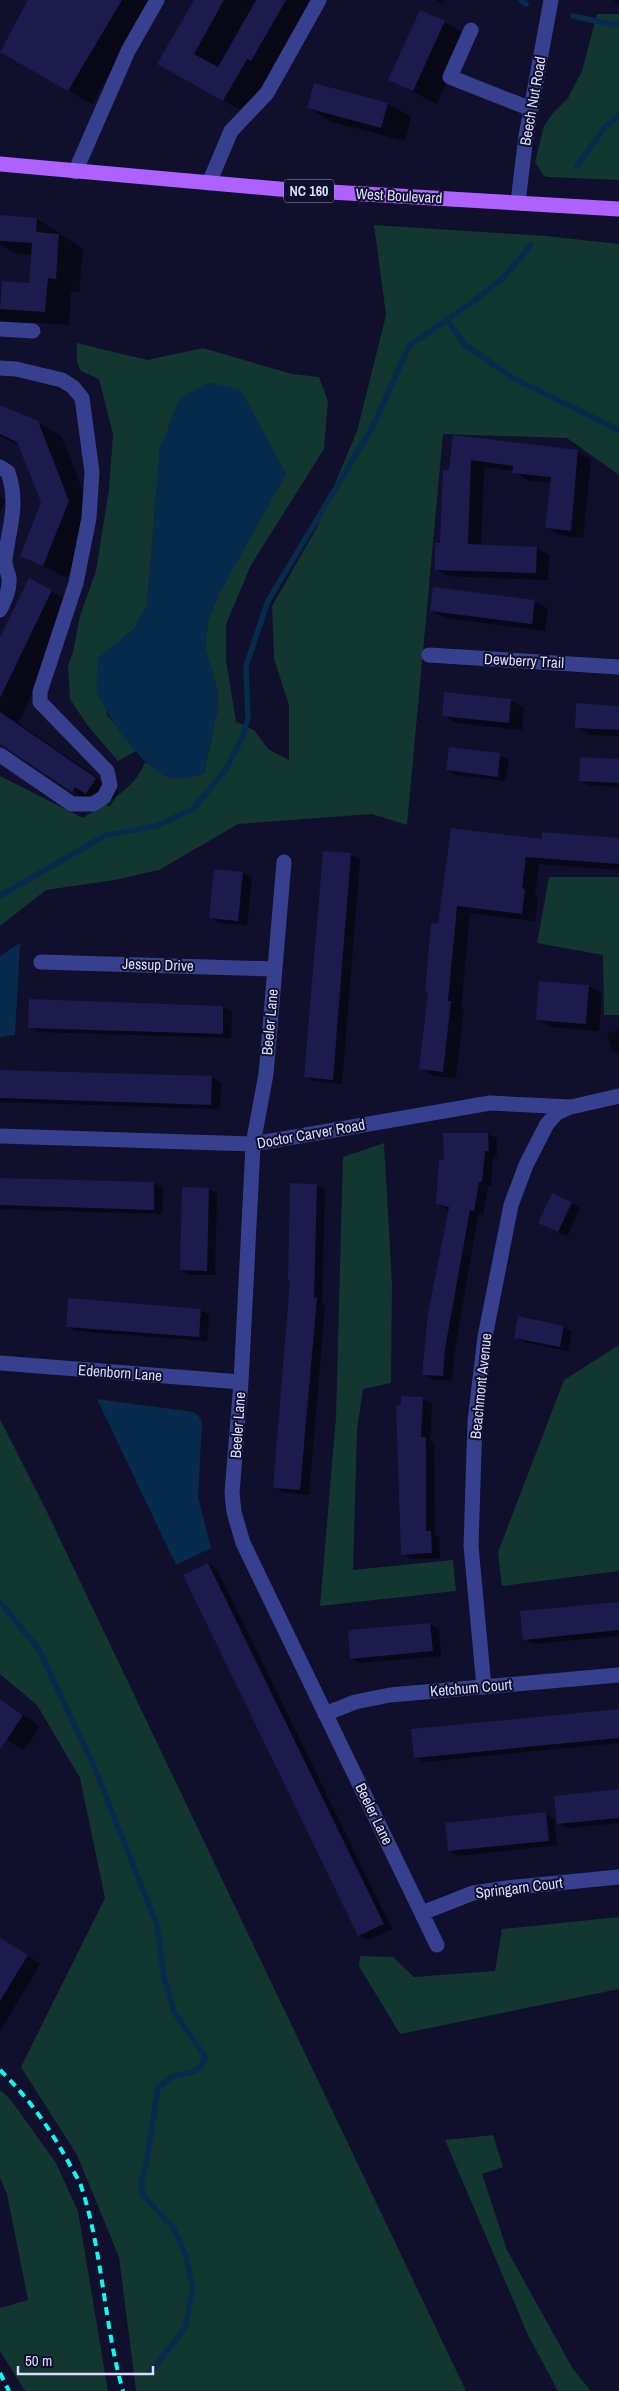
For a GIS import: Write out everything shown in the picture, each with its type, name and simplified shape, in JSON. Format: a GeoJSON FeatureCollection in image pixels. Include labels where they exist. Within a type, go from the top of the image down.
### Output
{"type":"FeatureCollection","features":[{"type":"Feature","properties":{"kind":"main road","name":"West Boulevard"},"geometry":{"type":"LineString","coordinates":[[0,164],[279,189],[619,209]]}},
{"type":"Feature","properties":{"kind":"street"},"geometry":{"type":"LineString","coordinates":[[75,172],[128,51],[157,0]]}},
{"type":"Feature","properties":{"kind":"street"},"geometry":{"type":"LineString","coordinates":[[209,183],[217,160],[231,132],[267,93],[319,0]]}},
{"type":"Feature","properties":{"kind":"street","name":"Beech Nut Road"},"geometry":{"type":"LineString","coordinates":[[518,202],[531,109],[551,0]]}},
{"type":"Feature","properties":{"kind":"street"},"geometry":{"type":"LineString","coordinates":[[471,30],[450,77],[531,109]]}},
{"type":"Feature","properties":{"kind":"street"},"geometry":{"type":"LineString","coordinates":[[0,329],[33,331]]}},
{"type":"Feature","properties":{"kind":"street"},"geometry":{"type":"LineString","coordinates":[[0,368],[16,369],[62,380],[74,387],[82,398],[92,472],[89,518],[76,583],[40,692],[40,702],[107,771],[110,785],[104,797],[93,804],[72,804],[0,755]]}},
{"type":"Feature","properties":{"kind":"street"},"geometry":{"type":"LineString","coordinates":[[0,467],[8,472],[14,498],[13,519],[2,562],[9,577],[9,592],[0,610]]}},
{"type":"Feature","properties":{"kind":"street","name":"Dewberry Trail"},"geometry":{"type":"LineString","coordinates":[[429,655],[619,667]]}},
{"type":"Feature","properties":{"kind":"street","name":"Beeler Lane"},"geometry":{"type":"LineString","coordinates":[[284,862],[266,1074],[253,1144],[241,1382],[232,1493],[234,1512],[243,1543],[437,1945]]}},
{"type":"Feature","properties":{"kind":"street","name":"Jessup Drive"},"geometry":{"type":"LineString","coordinates":[[41,962],[275,969]]}},
{"type":"Feature","properties":{"kind":"street","name":"Doctor Carver Road"},"geometry":{"type":"LineString","coordinates":[[0,1136],[253,1144],[490,1103],[571,1107],[619,1096]]}},
{"type":"Feature","properties":{"kind":"street","name":"Beachmont Avenue"},"geometry":{"type":"LineString","coordinates":[[484,1687],[471,1546],[475,1421],[485,1337],[511,1205],[526,1165],[547,1124],[557,1113],[571,1107]]}},
{"type":"Feature","properties":{"kind":"street","name":"Edenborn Lane"},"geometry":{"type":"LineString","coordinates":[[0,1363],[241,1382]]}},
{"type":"Feature","properties":{"kind":"street","name":"Ketchum Court"},"geometry":{"type":"LineString","coordinates":[[325,1714],[368,1698],[619,1675]]}},
{"type":"Feature","properties":{"kind":"street","name":"Springarn Court"},"geometry":{"type":"LineString","coordinates":[[422,1913],[473,1893],[619,1877]]}},
{"type":"Feature","properties":{"kind":"green space"},"geometry":{"type":"Polygon","coordinates":[[[597,14],[619,14],[619,180],[544,176],[535,162],[544,126],[553,113],[568,98],[582,71],[597,14]]]}},
{"type":"Feature","properties":{"kind":"green space"},"geometry":{"type":"Polygon","coordinates":[[[374,225],[546,236],[619,244],[619,475],[567,438],[443,434],[407,825],[372,814],[238,824],[159,870],[115,880],[46,890],[0,926],[0,776],[83,818],[127,788],[140,772],[145,762],[169,778],[204,773],[217,712],[218,693],[205,647],[208,619],[219,594],[160,449],[147,606],[134,629],[98,659],[107,715],[136,751],[118,761],[88,726],[70,699],[68,666],[73,652],[80,616],[96,571],[109,489],[113,434],[99,379],[81,371],[77,362],[77,343],[147,360],[203,348],[292,374],[319,377],[328,401],[324,449],[251,565],[226,624],[226,660],[236,722],[254,730],[268,749],[289,760],[289,705],[274,659],[272,606],[316,529],[357,431],[386,315],[374,225]]]}},
{"type":"Feature","properties":{"kind":"green space"},"geometry":{"type":"Polygon","coordinates":[[[549,877],[619,877],[619,1015],[604,1015],[603,955],[537,943],[549,877]]]}},
{"type":"Feature","properties":{"kind":"green space"},"geometry":{"type":"Polygon","coordinates":[[[384,1143],[392,1283],[391,1383],[363,1389],[357,1430],[353,1570],[453,1560],[456,1591],[320,1606],[336,1417],[343,1157],[384,1143]]]}},
{"type":"Feature","properties":{"kind":"green space"},"geometry":{"type":"Polygon","coordinates":[[[619,1345],[619,1571],[502,1586],[498,1552],[564,1380],[619,1345]]]}},
{"type":"Feature","properties":{"kind":"green space"},"geometry":{"type":"Polygon","coordinates":[[[0,1419],[47,1512],[466,2391],[136,2391],[119,2257],[77,2155],[21,2067],[105,1898],[80,1778],[37,1705],[0,1674],[0,1419]]]}},
{"type":"Feature","properties":{"kind":"green space"},"geometry":{"type":"Polygon","coordinates":[[[619,1917],[619,1989],[400,2034],[359,1966],[360,1956],[393,1957],[414,1977],[495,1971],[502,1929],[619,1917]]]}},
{"type":"Feature","properties":{"kind":"green space"},"geometry":{"type":"Polygon","coordinates":[[[0,2090],[11,2100],[56,2163],[78,2211],[108,2391],[25,2391],[0,2351],[0,2308],[28,2300],[7,2194],[0,2178],[0,2090]]]}},
{"type":"Feature","properties":{"kind":"green space"},"geometry":{"type":"Polygon","coordinates":[[[493,2135],[503,2167],[482,2174],[507,2250],[573,2369],[591,2391],[558,2391],[528,2335],[445,2140],[493,2135]]]}},
{"type":"Feature","properties":{"kind":"water"},"geometry":{"type":"Polygon","coordinates":[[[208,382],[241,390],[286,474],[219,594],[208,619],[205,647],[218,693],[217,712],[204,773],[187,778],[174,779],[161,774],[150,766],[128,742],[109,715],[97,690],[98,659],[134,629],[147,606],[160,449],[179,400],[208,382]]]}},
{"type":"Feature","properties":{"kind":"water"},"geometry":{"type":"Polygon","coordinates":[[[20,943],[15,1035],[0,1037],[0,956],[20,943]]]}},
{"type":"Feature","properties":{"kind":"water"},"geometry":{"type":"Polygon","coordinates":[[[97,1399],[193,1412],[198,1415],[202,1422],[198,1497],[211,1548],[176,1565],[97,1399]]]}},
{"type":"Feature","properties":{"kind":"building"},"geometry":{"type":"Polygon","coordinates":[[[28,0],[122,0],[68,91],[0,52],[28,0]]]}},
{"type":"Feature","properties":{"kind":"building"},"geometry":{"type":"Polygon","coordinates":[[[194,0],[224,0],[194,54],[218,67],[256,0],[286,0],[251,61],[247,59],[223,101],[157,64],[194,0]]]}},
{"type":"Feature","properties":{"kind":"building"},"geometry":{"type":"Polygon","coordinates":[[[420,10],[445,21],[413,91],[388,80],[420,10]]]}},
{"type":"Feature","properties":{"kind":"building"},"geometry":{"type":"Polygon","coordinates":[[[314,83],[388,103],[381,128],[307,108],[314,83]]]}},
{"type":"Feature","properties":{"kind":"building"},"geometry":{"type":"Polygon","coordinates":[[[0,215],[37,218],[36,232],[59,234],[56,279],[48,278],[45,312],[0,309],[2,281],[29,283],[32,243],[0,241],[0,215]]]}},
{"type":"Feature","properties":{"kind":"building"},"geometry":{"type":"Polygon","coordinates":[[[0,405],[38,421],[69,501],[43,566],[20,556],[41,502],[17,442],[0,434],[0,405]]]}},
{"type":"Feature","properties":{"kind":"building"},"geometry":{"type":"Polygon","coordinates":[[[453,435],[578,450],[571,531],[545,528],[551,477],[512,473],[513,466],[471,460],[468,544],[537,547],[536,573],[435,570],[435,543],[440,543],[443,470],[449,470],[453,435]]]}},
{"type":"Feature","properties":{"kind":"building"},"geometry":{"type":"Polygon","coordinates":[[[29,578],[52,590],[0,698],[0,637],[29,578]]]}},
{"type":"Feature","properties":{"kind":"building"},"geometry":{"type":"Polygon","coordinates":[[[433,587],[535,600],[532,624],[430,611],[433,587]]]}},
{"type":"Feature","properties":{"kind":"building"},"geometry":{"type":"Polygon","coordinates":[[[444,692],[511,699],[509,723],[442,716],[444,692]]]}},
{"type":"Feature","properties":{"kind":"building"},"geometry":{"type":"Polygon","coordinates":[[[576,703],[619,706],[619,730],[575,728],[576,703]]]}},
{"type":"Feature","properties":{"kind":"building"},"geometry":{"type":"Polygon","coordinates":[[[0,712],[96,778],[86,794],[75,787],[72,792],[0,744],[0,712]]]}},
{"type":"Feature","properties":{"kind":"building"},"geometry":{"type":"Polygon","coordinates":[[[449,747],[500,753],[498,777],[446,770],[449,747]]]}},
{"type":"Feature","properties":{"kind":"building"},"geometry":{"type":"Polygon","coordinates":[[[580,757],[619,759],[619,783],[579,781],[580,757]]]}},
{"type":"Feature","properties":{"kind":"building"},"geometry":{"type":"Polygon","coordinates":[[[451,828],[542,839],[542,832],[619,838],[619,864],[526,857],[522,888],[525,889],[522,914],[457,906],[448,1001],[451,1001],[443,1072],[419,1069],[428,992],[425,992],[431,923],[438,924],[451,828]]]}},
{"type":"Feature","properties":{"kind":"building"},"geometry":{"type":"Polygon","coordinates":[[[323,851],[351,853],[333,1080],[304,1077],[323,851]]]}},
{"type":"Feature","properties":{"kind":"building"},"geometry":{"type":"Polygon","coordinates":[[[214,869],[243,872],[238,921],[209,918],[214,869]]]}},
{"type":"Feature","properties":{"kind":"building"},"geometry":{"type":"Polygon","coordinates":[[[539,981],[589,985],[586,1024],[536,1020],[539,981]]]}},
{"type":"Feature","properties":{"kind":"building"},"geometry":{"type":"Polygon","coordinates":[[[29,999],[223,1006],[223,1034],[28,1028],[29,999]]]}},
{"type":"Feature","properties":{"kind":"building"},"geometry":{"type":"Polygon","coordinates":[[[0,1070],[212,1076],[211,1105],[0,1098],[0,1070]]]}},
{"type":"Feature","properties":{"kind":"building"},"geometry":{"type":"Polygon","coordinates":[[[443,1133],[488,1133],[489,1151],[485,1151],[482,1182],[479,1182],[474,1211],[470,1210],[445,1349],[443,1376],[422,1375],[428,1313],[449,1207],[436,1204],[439,1160],[444,1160],[443,1133]]]}},
{"type":"Feature","properties":{"kind":"building"},"geometry":{"type":"Polygon","coordinates":[[[0,1178],[154,1182],[154,1210],[0,1205],[0,1178]]]}},
{"type":"Feature","properties":{"kind":"building"},"geometry":{"type":"Polygon","coordinates":[[[290,1183],[317,1184],[314,1298],[317,1298],[300,1490],[273,1488],[290,1281],[288,1280],[290,1183]]]}},
{"type":"Feature","properties":{"kind":"building"},"geometry":{"type":"Polygon","coordinates":[[[182,1187],[209,1188],[207,1271],[180,1270],[182,1187]]]}},
{"type":"Feature","properties":{"kind":"building"},"geometry":{"type":"Polygon","coordinates":[[[552,1193],[572,1202],[558,1232],[538,1223],[552,1193]]]}},
{"type":"Feature","properties":{"kind":"building"},"geometry":{"type":"Polygon","coordinates":[[[68,1298],[201,1309],[199,1337],[66,1327],[68,1298]]]}},
{"type":"Feature","properties":{"kind":"building"},"geometry":{"type":"Polygon","coordinates":[[[518,1316],[564,1326],[560,1347],[514,1338],[518,1316]]]}},
{"type":"Feature","properties":{"kind":"building"},"geometry":{"type":"Polygon","coordinates":[[[401,1396],[423,1397],[421,1437],[426,1437],[426,1531],[431,1531],[432,1553],[401,1555],[396,1405],[401,1405],[401,1396]]]}},
{"type":"Feature","properties":{"kind":"building"},"geometry":{"type":"Polygon","coordinates":[[[208,1563],[384,1924],[358,1936],[183,1575],[208,1563]]]}},
{"type":"Feature","properties":{"kind":"building"},"geometry":{"type":"Polygon","coordinates":[[[619,1602],[619,1630],[523,1640],[520,1611],[619,1602]]]}},
{"type":"Feature","properties":{"kind":"building"},"geometry":{"type":"Polygon","coordinates":[[[430,1623],[433,1651],[350,1659],[348,1630],[430,1623]]]}},
{"type":"Feature","properties":{"kind":"building"},"geometry":{"type":"Polygon","coordinates":[[[0,1699],[23,1715],[0,1750],[0,1699]]]}},
{"type":"Feature","properties":{"kind":"building"},"geometry":{"type":"Polygon","coordinates":[[[619,1709],[619,1738],[414,1758],[411,1729],[619,1709]]]}},
{"type":"Feature","properties":{"kind":"building"},"geometry":{"type":"Polygon","coordinates":[[[619,1789],[619,1818],[557,1824],[554,1796],[619,1789]]]}},
{"type":"Feature","properties":{"kind":"building"},"geometry":{"type":"Polygon","coordinates":[[[546,1812],[549,1841],[448,1851],[445,1823],[546,1812]]]}},
{"type":"Feature","properties":{"kind":"building"},"geometry":{"type":"Polygon","coordinates":[[[0,1938],[28,1955],[0,2001],[0,1938]]]}},
{"type":"Feature","properties":{"kind":"waterway"},"geometry":{"type":"LineString","coordinates":[[521,0],[526,4]]}},
{"type":"Feature","properties":{"kind":"waterway"},"geometry":{"type":"LineString","coordinates":[[573,16],[614,25],[619,23]]}},
{"type":"Feature","properties":{"kind":"waterway"},"geometry":{"type":"LineString","coordinates":[[577,166],[605,127],[619,116]]}},
{"type":"Feature","properties":{"kind":"waterway"},"geometry":{"type":"LineString","coordinates":[[0,896],[106,835],[156,826],[193,809],[226,769],[242,738],[248,718],[246,666],[268,601],[373,426],[409,346],[503,278],[531,245]]}},
{"type":"Feature","properties":{"kind":"waterway"},"geometry":{"type":"LineString","coordinates":[[447,320],[465,345],[513,378],[619,430]]}},
{"type":"Feature","properties":{"kind":"waterway"},"geometry":{"type":"LineString","coordinates":[[0,1602],[38,1648],[93,1764],[157,1925],[164,1977],[174,2012],[206,2058],[196,2070],[168,2079],[158,2088],[146,2164],[141,2183],[143,2195],[174,2229],[186,2256],[193,2288],[185,2328],[150,2373]]}},
{"type":"Feature","properties":{"kind":"railway"},"geometry":{"type":"LineString","coordinates":[[0,2070],[39,2115],[63,2152],[81,2186],[95,2239],[112,2341],[123,2391]]}},
{"type":"Feature","properties":{"kind":"railway"},"geometry":{"type":"LineString","coordinates":[[0,2373],[9,2391]]}}]}
